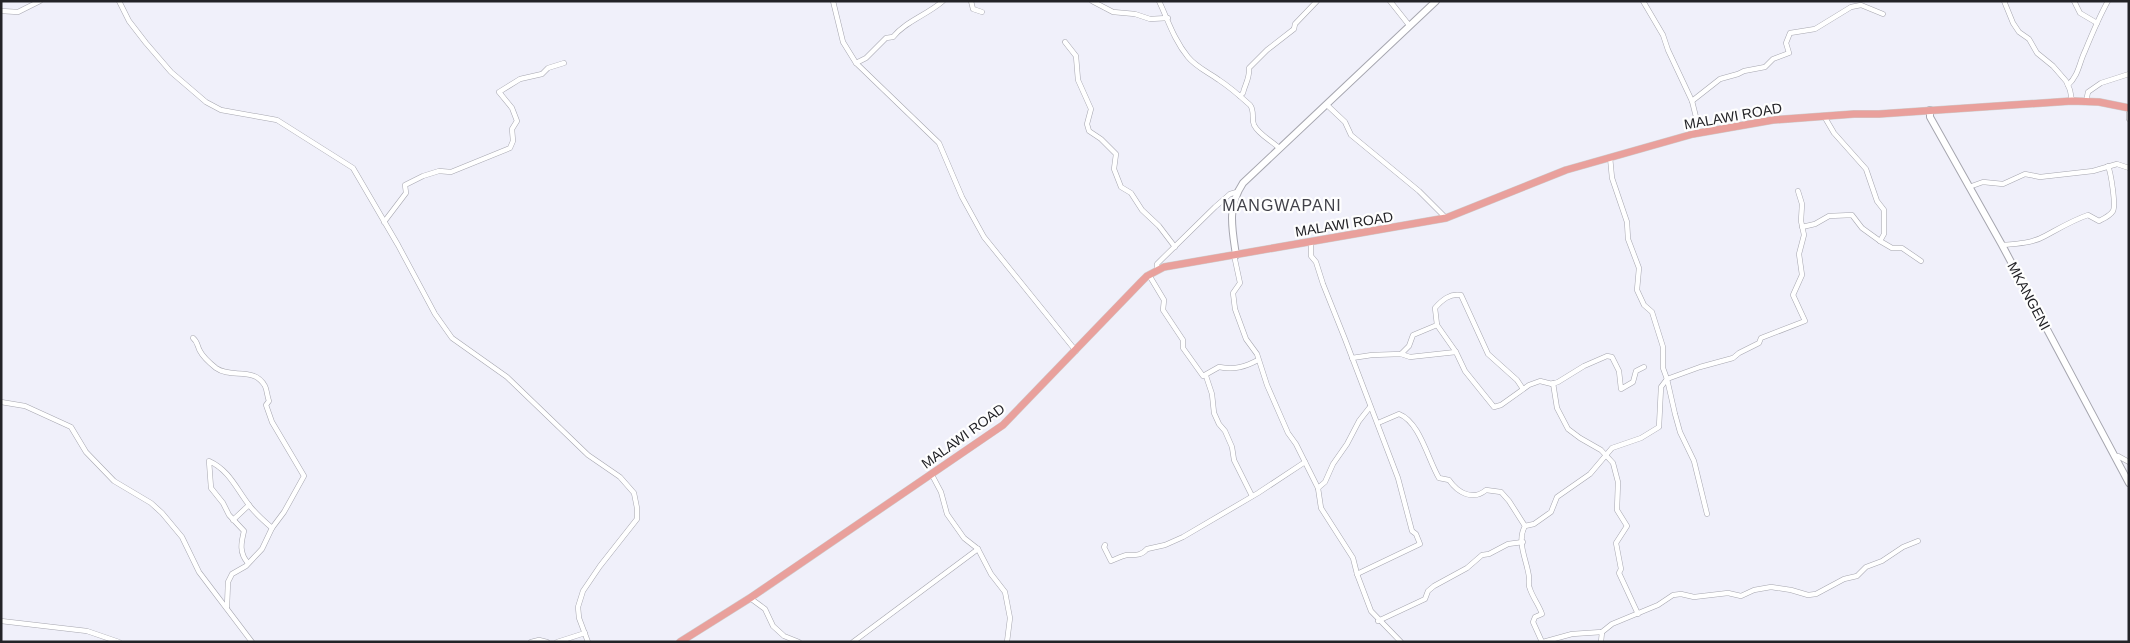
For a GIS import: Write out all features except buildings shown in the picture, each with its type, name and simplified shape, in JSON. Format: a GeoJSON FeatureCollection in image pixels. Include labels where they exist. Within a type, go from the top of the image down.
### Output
{"type":"FeatureCollection","features":[{"type":"Feature","properties":{"kind":"main road","name":"MALAWI ROAD"},"geometry":{"type":"LineString","coordinates":[[680,642],[750,598],[1003,425],[1149,275],[1164,267],[1446,218],[1562,172],[1610,157],[1693,134],[1764,122],[1824,116],[2072,101],[2129,108]]}},
{"type":"Feature","properties":{"kind":"street"},"geometry":{"type":"LineString","coordinates":[[1,11],[18,12],[40,1]]}},
{"type":"Feature","properties":{"kind":"street"},"geometry":{"type":"LineString","coordinates":[[120,1],[129,21],[146,43],[171,72],[206,102],[221,110],[277,120],[353,168],[435,314],[452,338],[507,377],[584,452],[620,477],[634,493],[637,519],[600,566],[584,592],[578,607],[579,618],[588,642]]}},
{"type":"Feature","properties":{"kind":"street"},"geometry":{"type":"LineString","coordinates":[[833,1],[843,42],[856,63],[939,143],[962,197],[984,237],[1076,351]]}},
{"type":"Feature","properties":{"kind":"street"},"geometry":{"type":"LineString","coordinates":[[856,63],[866,58],[886,38],[894,37],[899,31],[931,11],[942,1]]}},
{"type":"Feature","properties":{"kind":"street"},"geometry":{"type":"LineString","coordinates":[[971,1],[973,9],[982,12]]}},
{"type":"Feature","properties":{"kind":"street"},"geometry":{"type":"LineString","coordinates":[[1092,1],[1113,12],[1135,14],[1150,19],[1168,18]]}},
{"type":"Feature","properties":{"kind":"street"},"geometry":{"type":"LineString","coordinates":[[1159,1],[1168,18],[1173,34],[1193,62],[1252,106],[1253,123],[1260,133],[1279,148]]}},
{"type":"Feature","properties":{"kind":"street"},"geometry":{"type":"LineString","coordinates":[[1240,96],[1250,77],[1249,68],[1294,28],[1295,24],[1317,1]]}},
{"type":"Feature","properties":{"kind":"street"},"geometry":{"type":"LineString","coordinates":[[1390,1],[1409,25]]}},
{"type":"Feature","properties":{"kind":"street"},"geometry":{"type":"LineString","coordinates":[[1401,642],[1378,621],[1371,611],[1356,574],[1354,558],[1324,516],[1318,500],[1318,488],[1288,433],[1257,354],[1246,340],[1235,309],[1233,293],[1240,283],[1231,213],[1237,192],[1243,183],[1436,1]]}},
{"type":"Feature","properties":{"kind":"street"},"geometry":{"type":"LineString","coordinates":[[1643,1],[1662,35],[1692,102],[1696,117],[1693,134]]}},
{"type":"Feature","properties":{"kind":"street"},"geometry":{"type":"LineString","coordinates":[[2004,1],[2016,27],[2029,39],[2037,53],[2053,66],[2068,85],[2072,101]]}},
{"type":"Feature","properties":{"kind":"street"},"geometry":{"type":"LineString","coordinates":[[2074,1],[2080,13],[2097,23]]}},
{"type":"Feature","properties":{"kind":"street"},"geometry":{"type":"LineString","coordinates":[[2068,85],[2078,71],[2084,52],[2108,1]]}},
{"type":"Feature","properties":{"kind":"street"},"geometry":{"type":"LineString","coordinates":[[1692,102],[1720,79],[1744,71],[1765,68],[1773,59],[1789,53],[1786,43],[1790,32],[1815,29],[1851,7],[1862,5],[1883,14]]}},
{"type":"Feature","properties":{"kind":"street"},"geometry":{"type":"LineString","coordinates":[[1065,42],[1076,56],[1078,80],[1091,109],[1087,124],[1089,131],[1101,139],[1116,154],[1114,169],[1121,187],[1131,193],[1142,210],[1159,226],[1175,247]]}},
{"type":"Feature","properties":{"kind":"street"},"geometry":{"type":"LineString","coordinates":[[384,222],[406,193],[405,185],[439,171],[451,172],[510,148],[513,141],[512,130],[517,121],[512,108],[499,92],[520,79],[542,74],[548,68],[564,63]]}},
{"type":"Feature","properties":{"kind":"street"},"geometry":{"type":"LineString","coordinates":[[2086,102],[2088,92],[2095,87],[2129,74]]}},
{"type":"Feature","properties":{"kind":"street"},"geometry":{"type":"LineString","coordinates":[[1327,105],[1345,122],[1351,135],[1419,191],[1446,218]]}},
{"type":"Feature","properties":{"kind":"street","name":"MKANGENI"},"geometry":{"type":"LineString","coordinates":[[1930,110],[1930,117],[2002,245],[2129,483]]}},
{"type":"Feature","properties":{"kind":"street"},"geometry":{"type":"LineString","coordinates":[[2129,113],[2129,119]]}},
{"type":"Feature","properties":{"kind":"street"},"geometry":{"type":"LineString","coordinates":[[1824,116],[1834,133],[1866,169],[1877,201],[1884,210],[1884,234],[1880,241]]}},
{"type":"Feature","properties":{"kind":"street"},"geometry":{"type":"LineString","coordinates":[[1610,157],[1612,178],[1627,222],[1628,239],[1640,268],[1637,290],[1644,305],[1652,312],[1662,347],[1663,368],[1674,414],[1680,432],[1694,461],[1707,514]]}},
{"type":"Feature","properties":{"kind":"street"},"geometry":{"type":"LineString","coordinates":[[1969,187],[1983,182],[2003,184],[2024,174],[2040,177],[2093,171],[2117,164],[2129,168]]}},
{"type":"Feature","properties":{"kind":"street"},"geometry":{"type":"LineString","coordinates":[[2002,245],[2026,242],[2044,237],[2088,215],[2099,221],[2109,215],[2113,211],[2114,204],[2111,187],[2112,176],[2108,166]]}},
{"type":"Feature","properties":{"kind":"street"},"geometry":{"type":"LineString","coordinates":[[1525,526],[1534,524],[1551,512],[1557,497],[1590,474],[1606,453],[1618,445],[1641,438],[1659,427],[1661,387],[1667,380],[1700,367],[1733,358],[1758,343],[1761,338],[1805,321],[1793,295],[1802,276],[1799,254],[1804,234],[1802,227],[1802,204],[1798,191]]}},
{"type":"Feature","properties":{"kind":"street"},"geometry":{"type":"LineString","coordinates":[[1157,271],[1157,264],[1215,207],[1230,194],[1237,192]]}},
{"type":"Feature","properties":{"kind":"street"},"geometry":{"type":"LineString","coordinates":[[1802,227],[1815,224],[1828,216],[1852,215],[1862,228],[1880,241],[1892,248],[1902,248],[1921,262]]}},
{"type":"Feature","properties":{"kind":"street"},"geometry":{"type":"LineString","coordinates":[[1311,242],[1311,256],[1316,262],[1370,407],[1378,423],[1398,478],[1412,532],[1416,534],[1420,544],[1356,574]]}},
{"type":"Feature","properties":{"kind":"street"},"geometry":{"type":"LineString","coordinates":[[1149,275],[1164,300],[1163,310],[1183,340],[1182,348],[1203,376],[1206,376],[1212,394],[1214,413],[1225,431],[1232,448],[1234,460],[1252,496]]}},
{"type":"Feature","properties":{"kind":"street"},"geometry":{"type":"LineString","coordinates":[[1523,389],[1517,380],[1488,354],[1461,295],[1452,295],[1442,301],[1435,308],[1437,325],[1456,352],[1465,371],[1484,392],[1494,407],[1501,405],[1523,389],[1540,381],[1553,383],[1561,381],[1584,366],[1608,356],[1612,357],[1616,363],[1621,389],[1633,382],[1636,371],[1644,366]]}},
{"type":"Feature","properties":{"kind":"street"},"geometry":{"type":"LineString","coordinates":[[1401,354],[1409,346],[1413,335],[1437,325]]}},
{"type":"Feature","properties":{"kind":"street"},"geometry":{"type":"LineString","coordinates":[[193,338],[198,342],[201,352],[215,367],[224,373],[239,372],[256,376],[266,387],[269,401],[266,405],[272,422],[304,476],[284,512],[272,528],[262,549],[248,563],[232,574],[228,582],[227,609]]}},
{"type":"Feature","properties":{"kind":"street"},"geometry":{"type":"LineString","coordinates":[[1352,358],[1372,354],[1401,354],[1410,357],[1456,352]]}},
{"type":"Feature","properties":{"kind":"street"},"geometry":{"type":"LineString","coordinates":[[1206,376],[1213,369],[1219,367],[1238,368],[1258,360]]}},
{"type":"Feature","properties":{"kind":"street"},"geometry":{"type":"LineString","coordinates":[[1553,383],[1557,408],[1568,429],[1606,453],[1616,468],[1619,496],[1617,510],[1627,526],[1616,543],[1621,569],[1619,573],[1638,614]]}},
{"type":"Feature","properties":{"kind":"street"},"geometry":{"type":"LineString","coordinates":[[1,402],[25,406],[71,427],[86,452],[114,481],[150,503],[162,513],[182,537],[199,572],[252,642]]}},
{"type":"Feature","properties":{"kind":"street"},"geometry":{"type":"LineString","coordinates":[[1318,488],[1325,482],[1333,464],[1347,444],[1359,421],[1370,407]]}},
{"type":"Feature","properties":{"kind":"street"},"geometry":{"type":"LineString","coordinates":[[1378,423],[1399,414],[1405,417],[1413,425],[1439,478],[1449,480],[1453,486],[1468,495],[1480,496],[1486,490],[1501,492],[1525,526]]}},
{"type":"Feature","properties":{"kind":"street"},"geometry":{"type":"LineString","coordinates":[[2114,456],[2129,462]]}},
{"type":"Feature","properties":{"kind":"street"},"geometry":{"type":"LineString","coordinates":[[248,563],[241,549],[241,538],[244,531],[233,520],[211,488],[209,460],[229,475],[249,505],[272,528]]}},
{"type":"Feature","properties":{"kind":"street"},"geometry":{"type":"LineString","coordinates":[[1105,545],[1104,547],[1111,561],[1126,555],[1134,556],[1147,549],[1160,546],[1183,536],[1252,496],[1305,462]]}},
{"type":"Feature","properties":{"kind":"street"},"geometry":{"type":"LineString","coordinates":[[932,474],[941,492],[947,514],[964,538],[978,549],[991,574],[1005,592],[1010,618],[1007,642]]}},
{"type":"Feature","properties":{"kind":"street"},"geometry":{"type":"LineString","coordinates":[[233,520],[249,505]]}},
{"type":"Feature","properties":{"kind":"street"},"geometry":{"type":"LineString","coordinates":[[1525,526],[1521,536],[1523,542],[1522,552],[1529,588],[1542,614],[1535,617],[1533,622],[1542,642],[1572,634],[1602,632],[1612,624],[1658,605],[1673,595],[1680,594],[1694,597],[1728,592],[1741,596],[1754,590],[1771,587],[1808,595],[1816,594],[1856,576],[1866,567],[1882,561],[1903,547],[1918,541]]}},
{"type":"Feature","properties":{"kind":"street"},"geometry":{"type":"LineString","coordinates":[[1378,621],[1425,599],[1428,591],[1434,586],[1467,568],[1482,555],[1489,554],[1503,546],[1523,542]]}},
{"type":"Feature","properties":{"kind":"street"},"geometry":{"type":"LineString","coordinates":[[853,642],[978,549]]}},
{"type":"Feature","properties":{"kind":"street"},"geometry":{"type":"LineString","coordinates":[[750,598],[766,609],[773,626],[784,636],[799,642]]}},
{"type":"Feature","properties":{"kind":"street"},"geometry":{"type":"LineString","coordinates":[[1,621],[87,631],[120,642]]}},
{"type":"Feature","properties":{"kind":"street"},"geometry":{"type":"LineString","coordinates":[[1601,642],[1602,632]]}},
{"type":"Feature","properties":{"kind":"street"},"geometry":{"type":"LineString","coordinates":[[557,642],[584,633]]}},
{"type":"Feature","properties":{"kind":"street"},"geometry":{"type":"LineString","coordinates":[[531,642],[538,640],[547,642]]}},
{"type":"Feature","properties":{"kind":"district","name":"MANGWAPANI"},"geometry":{"type":"Point","coordinates":[1282,205]}}]}
